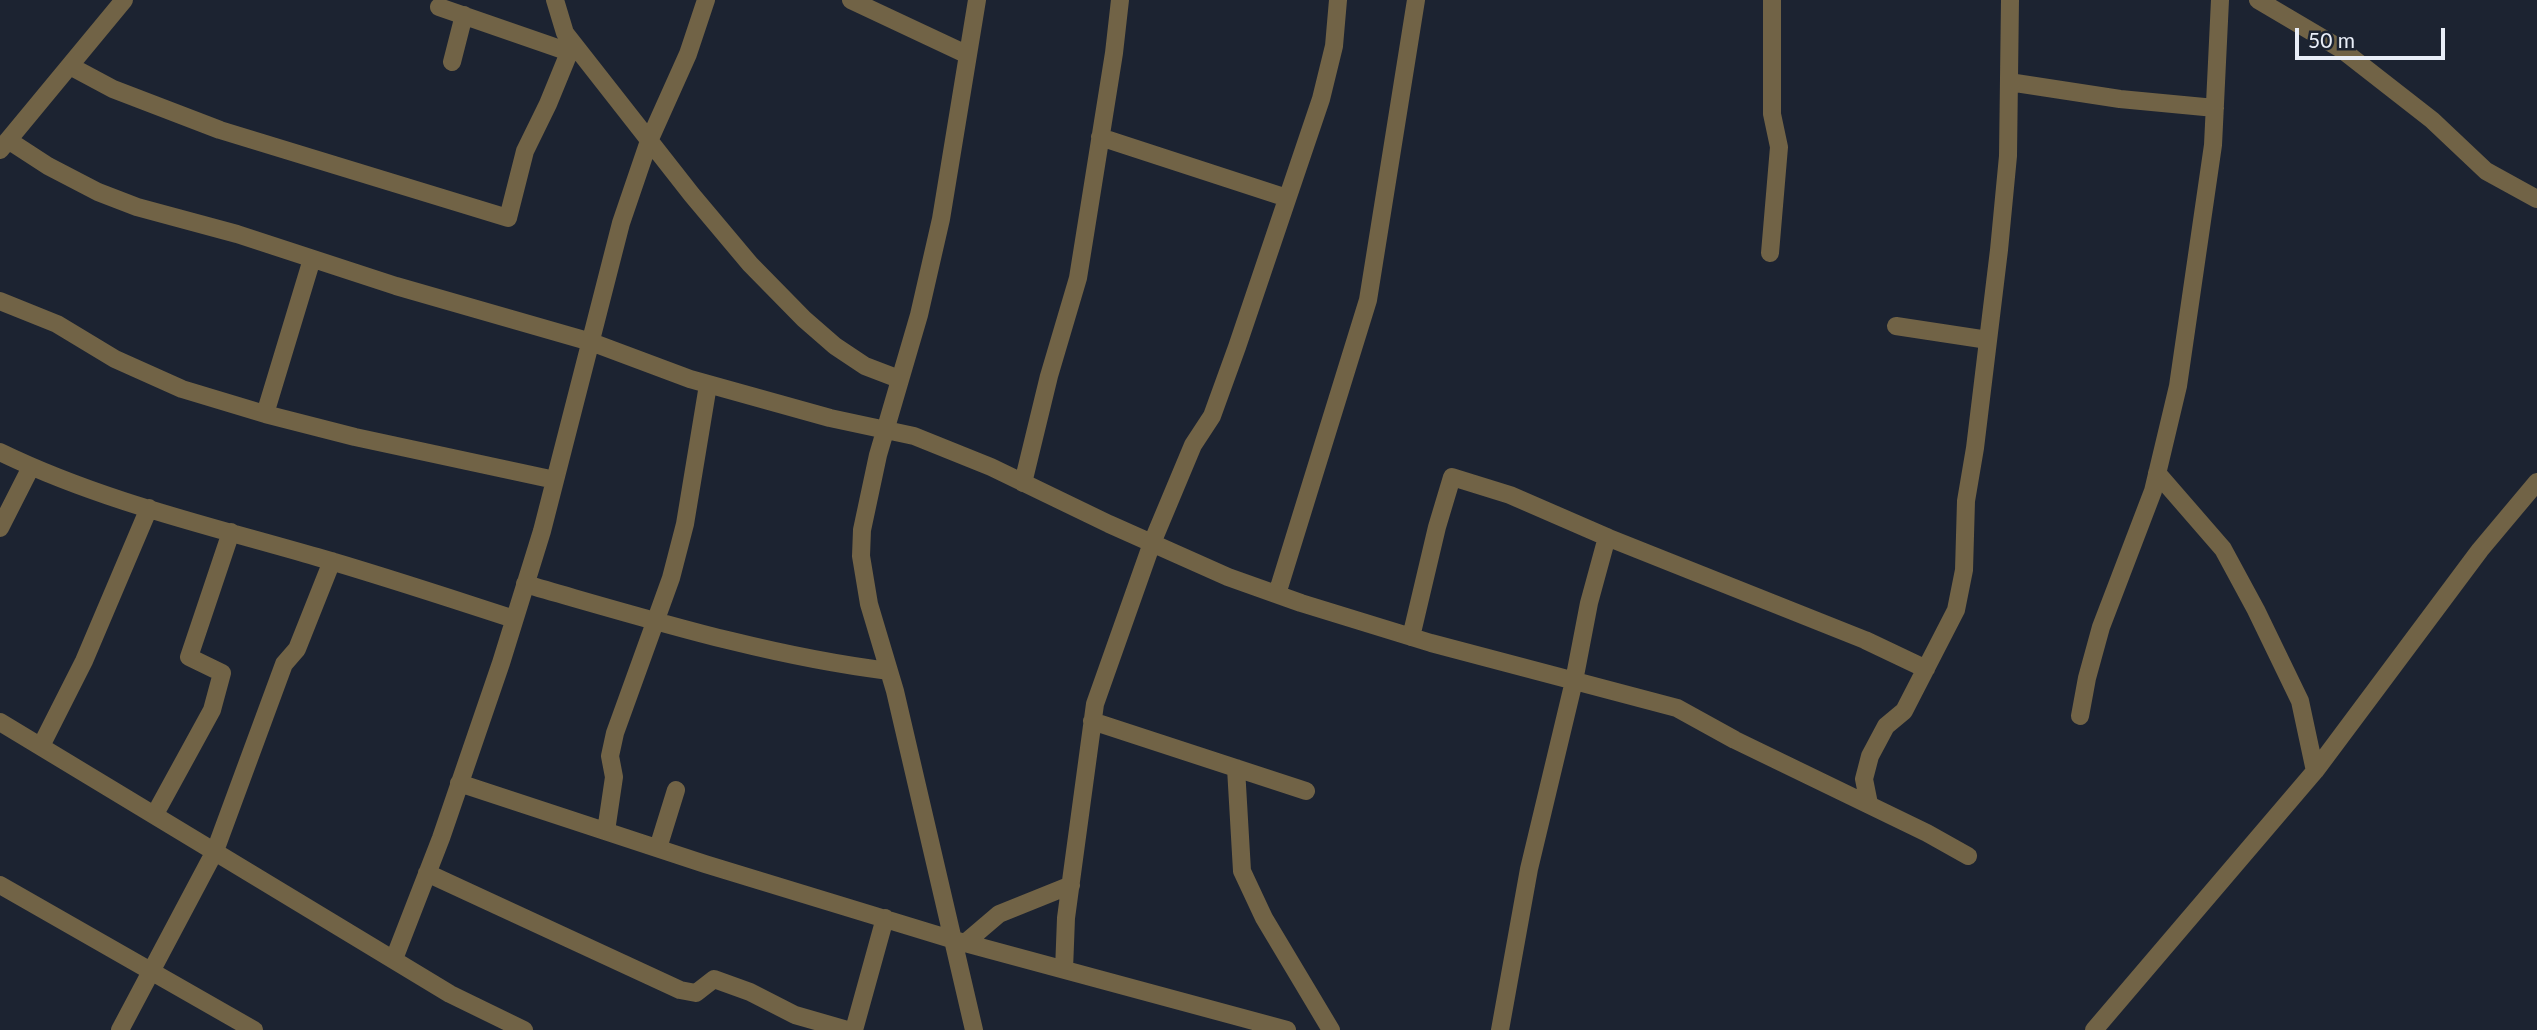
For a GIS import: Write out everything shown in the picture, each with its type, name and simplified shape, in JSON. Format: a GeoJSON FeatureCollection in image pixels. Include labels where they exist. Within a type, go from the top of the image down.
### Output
{"type":"FeatureCollection","features":[{"type":"Feature","properties":{"kind":"street"},"geometry":{"type":"LineString","coordinates":[[124,0],[4,145],[98,192],[137,207],[237,234],[396,286],[591,342],[708,385],[830,418],[914,436],[1228,577],[1277,594],[1411,637],[1677,708],[1735,740],[1869,804],[1968,856]]}},
{"type":"Feature","properties":{"kind":"street"},"geometry":{"type":"LineString","coordinates":[[555,0],[571,48],[750,264],[835,346],[865,366],[899,379]]}},
{"type":"Feature","properties":{"kind":"street"},"geometry":{"type":"LineString","coordinates":[[394,959],[459,782],[525,584],[555,480],[621,223],[649,141],[688,54],[706,0]]}},
{"type":"Feature","properties":{"kind":"street"},"geometry":{"type":"LineString","coordinates":[[851,0],[968,55]]}},
{"type":"Feature","properties":{"kind":"street"},"geometry":{"type":"LineString","coordinates":[[974,1030],[959,942],[869,604],[861,556],[862,530],[885,429],[919,315],[941,219],[977,0]]}},
{"type":"Feature","properties":{"kind":"street"},"geometry":{"type":"LineString","coordinates":[[1023,483],[1049,376],[1077,278],[1119,0]]}},
{"type":"Feature","properties":{"kind":"street"},"geometry":{"type":"LineString","coordinates":[[1064,970],[1066,918],[1095,704],[1152,543],[1193,445],[1212,416],[1321,99],[1334,46],[1338,0]]}},
{"type":"Feature","properties":{"kind":"street"},"geometry":{"type":"LineString","coordinates":[[1277,594],[1368,300],[1416,0]]}},
{"type":"Feature","properties":{"kind":"street"},"geometry":{"type":"LineString","coordinates":[[1770,253],[1779,147],[1772,114],[1772,0]]}},
{"type":"Feature","properties":{"kind":"street"},"geometry":{"type":"LineString","coordinates":[[1869,804],[1864,779],[1870,756],[1886,726],[1904,711],[1956,610],[1964,570],[1966,501],[1988,340],[2008,156],[2010,0]]}},
{"type":"Feature","properties":{"kind":"street"},"geometry":{"type":"LineString","coordinates":[[2080,716],[2101,627],[2133,547],[2157,473],[2180,373],[2213,145],[2220,0]]}},
{"type":"Feature","properties":{"kind":"street"},"geometry":{"type":"LineString","coordinates":[[2258,0],[2341,49],[2432,120],[2486,171],[2537,199]]}},
{"type":"Feature","properties":{"kind":"street"},"geometry":{"type":"LineString","coordinates":[[439,6],[571,48]]}},
{"type":"Feature","properties":{"kind":"street"},"geometry":{"type":"LineString","coordinates":[[452,62],[464,15]]}},
{"type":"Feature","properties":{"kind":"street"},"geometry":{"type":"LineString","coordinates":[[70,65],[113,89],[220,130],[508,218],[525,151],[571,48]]}},
{"type":"Feature","properties":{"kind":"street"},"geometry":{"type":"LineString","coordinates":[[2010,82],[2120,99],[2215,107]]}},
{"type":"Feature","properties":{"kind":"street"},"geometry":{"type":"LineString","coordinates":[[1100,137],[1287,198]]}},
{"type":"Feature","properties":{"kind":"street"},"geometry":{"type":"LineString","coordinates":[[265,414],[312,259]]}},
{"type":"Feature","properties":{"kind":"street"},"geometry":{"type":"LineString","coordinates":[[0,301],[57,324],[115,359],[183,389],[355,437],[555,480]]}},
{"type":"Feature","properties":{"kind":"street"},"geometry":{"type":"LineString","coordinates":[[1896,326],[1988,340]]}},
{"type":"Feature","properties":{"kind":"street"},"geometry":{"type":"LineString","coordinates":[[606,831],[614,777],[610,756],[615,733],[671,578],[685,524],[708,385]]}},
{"type":"Feature","properties":{"kind":"street"},"geometry":{"type":"LineString","coordinates":[[0,452],[100,494],[332,561],[514,619]]}},
{"type":"Feature","properties":{"kind":"street"},"geometry":{"type":"LineString","coordinates":[[0,528],[31,467]]}},
{"type":"Feature","properties":{"kind":"street"},"geometry":{"type":"LineString","coordinates":[[2157,473],[2223,549],[2256,610],[2300,701],[2315,771]]}},
{"type":"Feature","properties":{"kind":"street"},"geometry":{"type":"LineString","coordinates":[[1411,637],[1437,527],[1452,477],[1510,495],[1607,537],[1865,640],[1926,669]]}},
{"type":"Feature","properties":{"kind":"street"},"geometry":{"type":"LineString","coordinates":[[2094,1030],[2315,771],[2480,550],[2537,482]]}},
{"type":"Feature","properties":{"kind":"street"},"geometry":{"type":"LineString","coordinates":[[41,746],[84,661],[149,509]]}},
{"type":"Feature","properties":{"kind":"street"},"geometry":{"type":"LineString","coordinates":[[155,814],[212,710],[219,686],[222,673],[189,657],[231,533]]}},
{"type":"Feature","properties":{"kind":"street"},"geometry":{"type":"LineString","coordinates":[[1500,1030],[1529,869],[1574,681],[1589,603],[1607,537]]}},
{"type":"Feature","properties":{"kind":"street"},"geometry":{"type":"LineString","coordinates":[[120,1030],[215,851],[284,664],[297,649],[332,561]]}},
{"type":"Feature","properties":{"kind":"street"},"geometry":{"type":"LineString","coordinates":[[525,584],[655,621],[843,665],[889,671]]}},
{"type":"Feature","properties":{"kind":"street"},"geometry":{"type":"LineString","coordinates":[[1092,721],[1306,791]]}},
{"type":"Feature","properties":{"kind":"street"},"geometry":{"type":"LineString","coordinates":[[0,722],[450,994],[524,1030]]}},
{"type":"Feature","properties":{"kind":"street"},"geometry":{"type":"LineString","coordinates":[[1236,768],[1242,871],[1264,918],[1331,1030]]}},
{"type":"Feature","properties":{"kind":"street"},"geometry":{"type":"LineString","coordinates":[[459,782],[658,848],[959,942],[1287,1030]]}},
{"type":"Feature","properties":{"kind":"street"},"geometry":{"type":"LineString","coordinates":[[658,848],[676,790]]}},
{"type":"Feature","properties":{"kind":"street"},"geometry":{"type":"LineString","coordinates":[[427,873],[680,990],[696,993],[714,979],[750,992],[795,1015],[847,1030]]}},
{"type":"Feature","properties":{"kind":"street"},"geometry":{"type":"LineString","coordinates":[[0,885],[254,1030]]}},
{"type":"Feature","properties":{"kind":"street"},"geometry":{"type":"LineString","coordinates":[[959,942],[999,914],[1071,885]]}},
{"type":"Feature","properties":{"kind":"street"},"geometry":{"type":"LineString","coordinates":[[854,1030],[885,918]]}}]}
